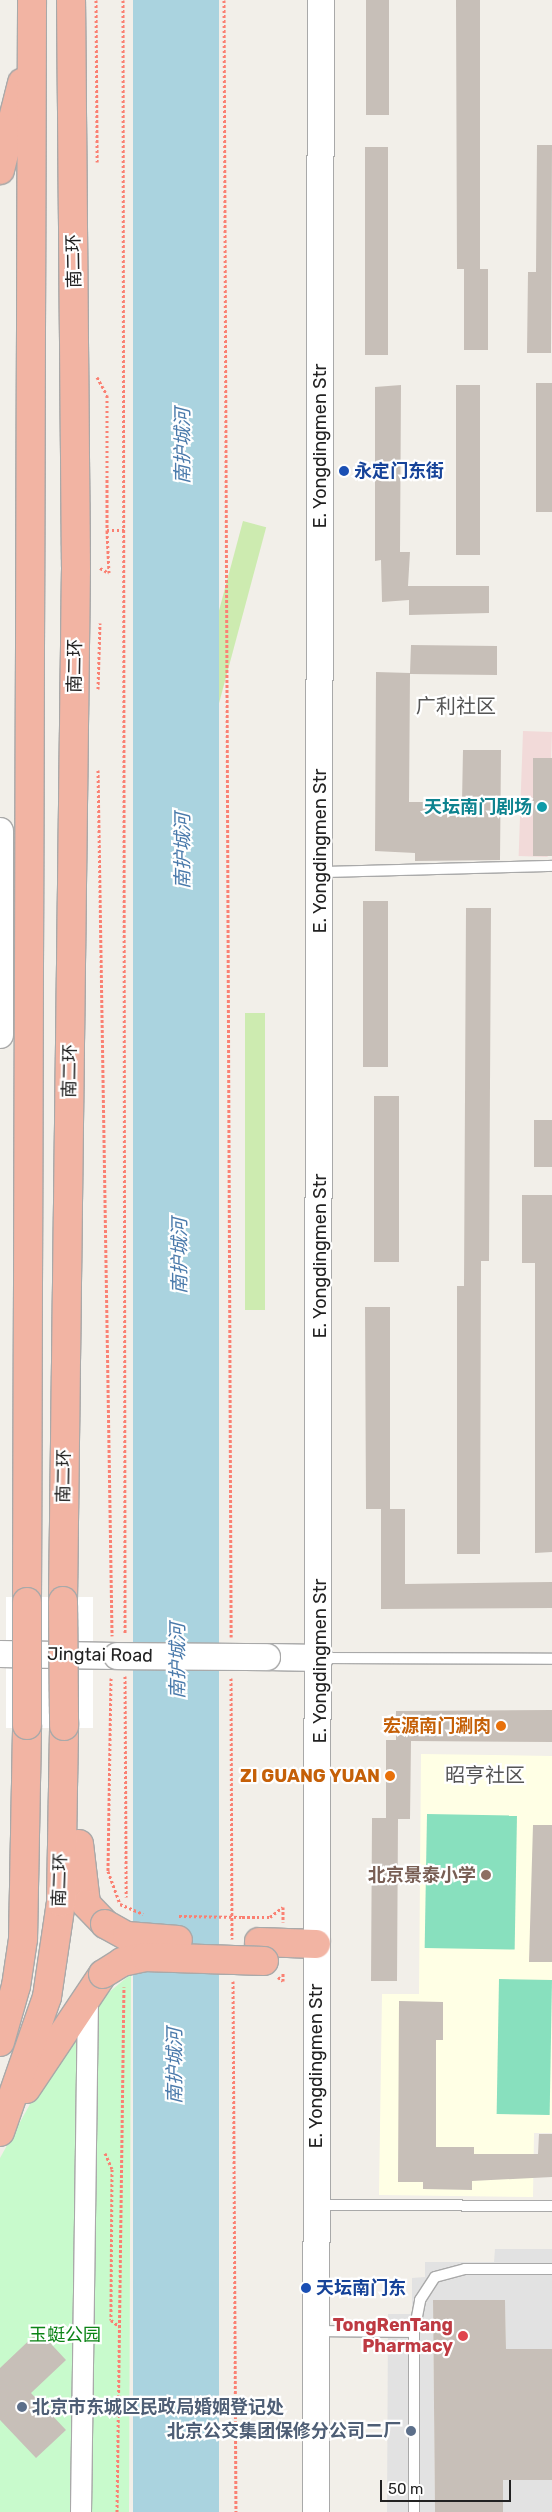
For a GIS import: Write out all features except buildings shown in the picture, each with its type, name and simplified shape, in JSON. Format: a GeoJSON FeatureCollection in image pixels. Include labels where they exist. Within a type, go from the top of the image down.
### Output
{"type":"FeatureCollection","features":[{"type":"Feature","properties":{"kind":"highway","name":"南二环"},"geometry":{"type":"LineString","coordinates":[[0,2042],[16,1986],[23,1939],[27,1725],[32,0]]}},
{"type":"Feature","properties":{"kind":"highway","name":"南二环"},"geometry":{"type":"LineString","coordinates":[[5,2121],[47,1997],[61,1902],[76,570],[71,0]]}},
{"type":"Feature","properties":{"kind":"highway"},"geometry":{"type":"LineString","coordinates":[[0,170],[32,43]]}},
{"type":"Feature","properties":{"kind":"highway"},"geometry":{"type":"LineString","coordinates":[[64,1726],[80,1881],[86,1904],[105,1924],[127,1936],[262,1951],[316,1953]]}},
{"type":"Feature","properties":{"kind":"highway"},"geometry":{"type":"LineString","coordinates":[[5,2121],[105,1981],[122,1962],[145,1957],[262,1951]]}},
{"type":"Feature","properties":{"kind":"street","name":"E. Yongdingmen Str"},"geometry":{"type":"LineString","coordinates":[[316,2512],[316,1953],[320,1658],[321,0]]}},
{"type":"Feature","properties":{"kind":"street"},"geometry":{"type":"LineString","coordinates":[[0,831],[0,1035]]}},
{"type":"Feature","properties":{"kind":"street","name":"Jingtai Road"},"geometry":{"type":"LineString","coordinates":[[0,1654],[320,1658]]}},
{"type":"Feature","properties":{"kind":"street"},"geometry":{"type":"LineString","coordinates":[[81,2512],[105,1981]]}},
{"type":"Feature","properties":{"kind":"lane"},"geometry":{"type":"LineString","coordinates":[[320,872],[552,866]]}},
{"type":"Feature","properties":{"kind":"lane"},"geometry":{"type":"LineString","coordinates":[[320,1658],[552,1659]]}},
{"type":"Feature","properties":{"kind":"lane"},"geometry":{"type":"LineString","coordinates":[[316,2204],[552,2206]]}},
{"type":"Feature","properties":{"kind":"lane"},"geometry":{"type":"LineString","coordinates":[[414,2512],[414,2332],[420,2300],[435,2277],[465,2270],[552,2269]]}},
{"type":"Feature","properties":{"kind":"lane"},"geometry":{"type":"LineString","coordinates":[[316,2331],[414,2332]]}},
{"type":"Feature","properties":{"kind":"path"},"geometry":{"type":"LineString","coordinates":[[123,0],[124,530],[120,1654],[108,1871],[120,1904],[148,1916]]}},
{"type":"Feature","properties":{"kind":"path"},"geometry":{"type":"LineString","coordinates":[[224,0],[231,1641]]}},
{"type":"Feature","properties":{"kind":"path"},"geometry":{"type":"LineString","coordinates":[[96,374],[107,395],[107,530],[109,573],[100,570]]}},
{"type":"Feature","properties":{"kind":"path"},"geometry":{"type":"LineString","coordinates":[[107,530],[124,530]]}},
{"type":"Feature","properties":{"kind":"path"},"geometry":{"type":"LineString","coordinates":[[100,560],[100,580]]}},
{"type":"Feature","properties":{"kind":"path"},"geometry":{"type":"LineString","coordinates":[[97,694],[100,618]]}},
{"type":"Feature","properties":{"kind":"path"},"geometry":{"type":"LineString","coordinates":[[98,766],[126,1897]]}},
{"type":"Feature","properties":{"kind":"path"},"geometry":{"type":"LineString","coordinates":[[231,1670],[232,1944]]}},
{"type":"Feature","properties":{"kind":"path"},"geometry":{"type":"LineString","coordinates":[[176,1916],[242,1917]]}},
{"type":"Feature","properties":{"kind":"path"},"geometry":{"type":"LineString","coordinates":[[232,1974],[236,2512]]}},
{"type":"Feature","properties":{"kind":"path"},"geometry":{"type":"LineString","coordinates":[[105,1981],[120,2327],[117,2512]]}},
{"type":"Feature","properties":{"kind":"path"},"geometry":{"type":"LineString","coordinates":[[106,2144],[112,2169],[111,2320],[120,2327]]}},
{"type":"Feature","properties":{"kind":"shaded area"},"geometry":{"type":"Polygon","coordinates":[[[523,731],[552,732],[548,857],[519,856],[523,731]]]}},
{"type":"Feature","properties":{"kind":"shaded area","name":"北京景泰小学"},"geometry":{"type":"Polygon","coordinates":[[[421,1754],[552,1756],[552,2133],[534,2133],[533,2197],[379,2195],[382,1994],[419,1994],[421,1754]]]}},
{"type":"Feature","properties":{"kind":"shaded area","name":"北京公交集团保修分公司二厂"},"geometry":{"type":"Polygon","coordinates":[[[495,2249],[552,2249],[552,2349],[506,2349],[505,2300],[433,2300],[435,2512],[387,2512],[388,2314],[412,2314],[412,2278],[425,2277],[425,2262],[494,2262],[495,2249]]]}},
{"type":"Feature","properties":{"kind":"shaded area"},"geometry":{"type":"Polygon","coordinates":[[[503,2480],[552,2480],[552,2512],[503,2512],[503,2480]]]}},
{"type":"Feature","properties":{"kind":"green space"},"geometry":{"type":"Polygon","coordinates":[[[243,521],[266,527],[178,855],[155,848],[243,521]]]}},
{"type":"Feature","properties":{"kind":"green space"},"geometry":{"type":"Polygon","coordinates":[[[245,1013],[265,1013],[265,1310],[245,1310],[245,1013]]]}},
{"type":"Feature","properties":{"kind":"green space"},"geometry":{"type":"Polygon","coordinates":[[[427,1814],[517,1816],[515,1950],[425,1948],[427,1814]]]}},
{"type":"Feature","properties":{"kind":"green space","name":"玉蜓公园"},"geometry":{"type":"Polygon","coordinates":[[[131,1974],[129,2512],[0,2512],[0,2158],[78,2018],[131,1974]]]}},
{"type":"Feature","properties":{"kind":"green space"},"geometry":{"type":"Polygon","coordinates":[[[499,1979],[552,1980],[550,2115],[497,2114],[499,1979]]]}},
{"type":"Feature","properties":{"kind":"water","name":"南护城河"},"geometry":{"type":"Polygon","coordinates":[[[133,0],[219,0],[219,2512],[133,2512],[133,0]]]}},
{"type":"Feature","properties":{"kind":"pier"},"geometry":{"type":"Polygon","coordinates":[[[6,1597],[93,1597],[93,1728],[6,1728],[6,1597]]]}},
{"type":"Feature","properties":{"kind":"place","name":"永定门东街"},"geometry":{"type":"Point","coordinates":[344,471]}},
{"type":"Feature","properties":{"kind":"place","name":"天坛南门剧场"},"geometry":{"type":"Point","coordinates":[542,807]}},
{"type":"Feature","properties":{"kind":"place","name":"宏源南门涮肉"},"geometry":{"type":"Point","coordinates":[501,1726]}},
{"type":"Feature","properties":{"kind":"place","name":"ZI GUANG YUAN"},"geometry":{"type":"Point","coordinates":[390,1776]}},
{"type":"Feature","properties":{"kind":"place","name":"北京景泰小学"},"geometry":{"type":"Point","coordinates":[486,1875]}},
{"type":"Feature","properties":{"kind":"place","name":"天坛南门东"},"geometry":{"type":"Point","coordinates":[306,2288]}},
{"type":"Feature","properties":{"kind":"place","name":"TongRenTang Pharmacy"},"geometry":{"type":"Point","coordinates":[463,2336]}},
{"type":"Feature","properties":{"kind":"place","name":"北京市东城区民政局婚姻登记处"},"geometry":{"type":"Point","coordinates":[22,2407]}},
{"type":"Feature","properties":{"kind":"place","name":"北京公交集团保修分公司二厂"},"geometry":{"type":"Point","coordinates":[411,2431]}},
{"type":"Feature","properties":{"kind":"district","name":"广利社区"},"geometry":{"type":"Point","coordinates":[456,706]}},
{"type":"Feature","properties":{"kind":"district","name":"昭亨社区"},"geometry":{"type":"Point","coordinates":[485,1775]}}]}
